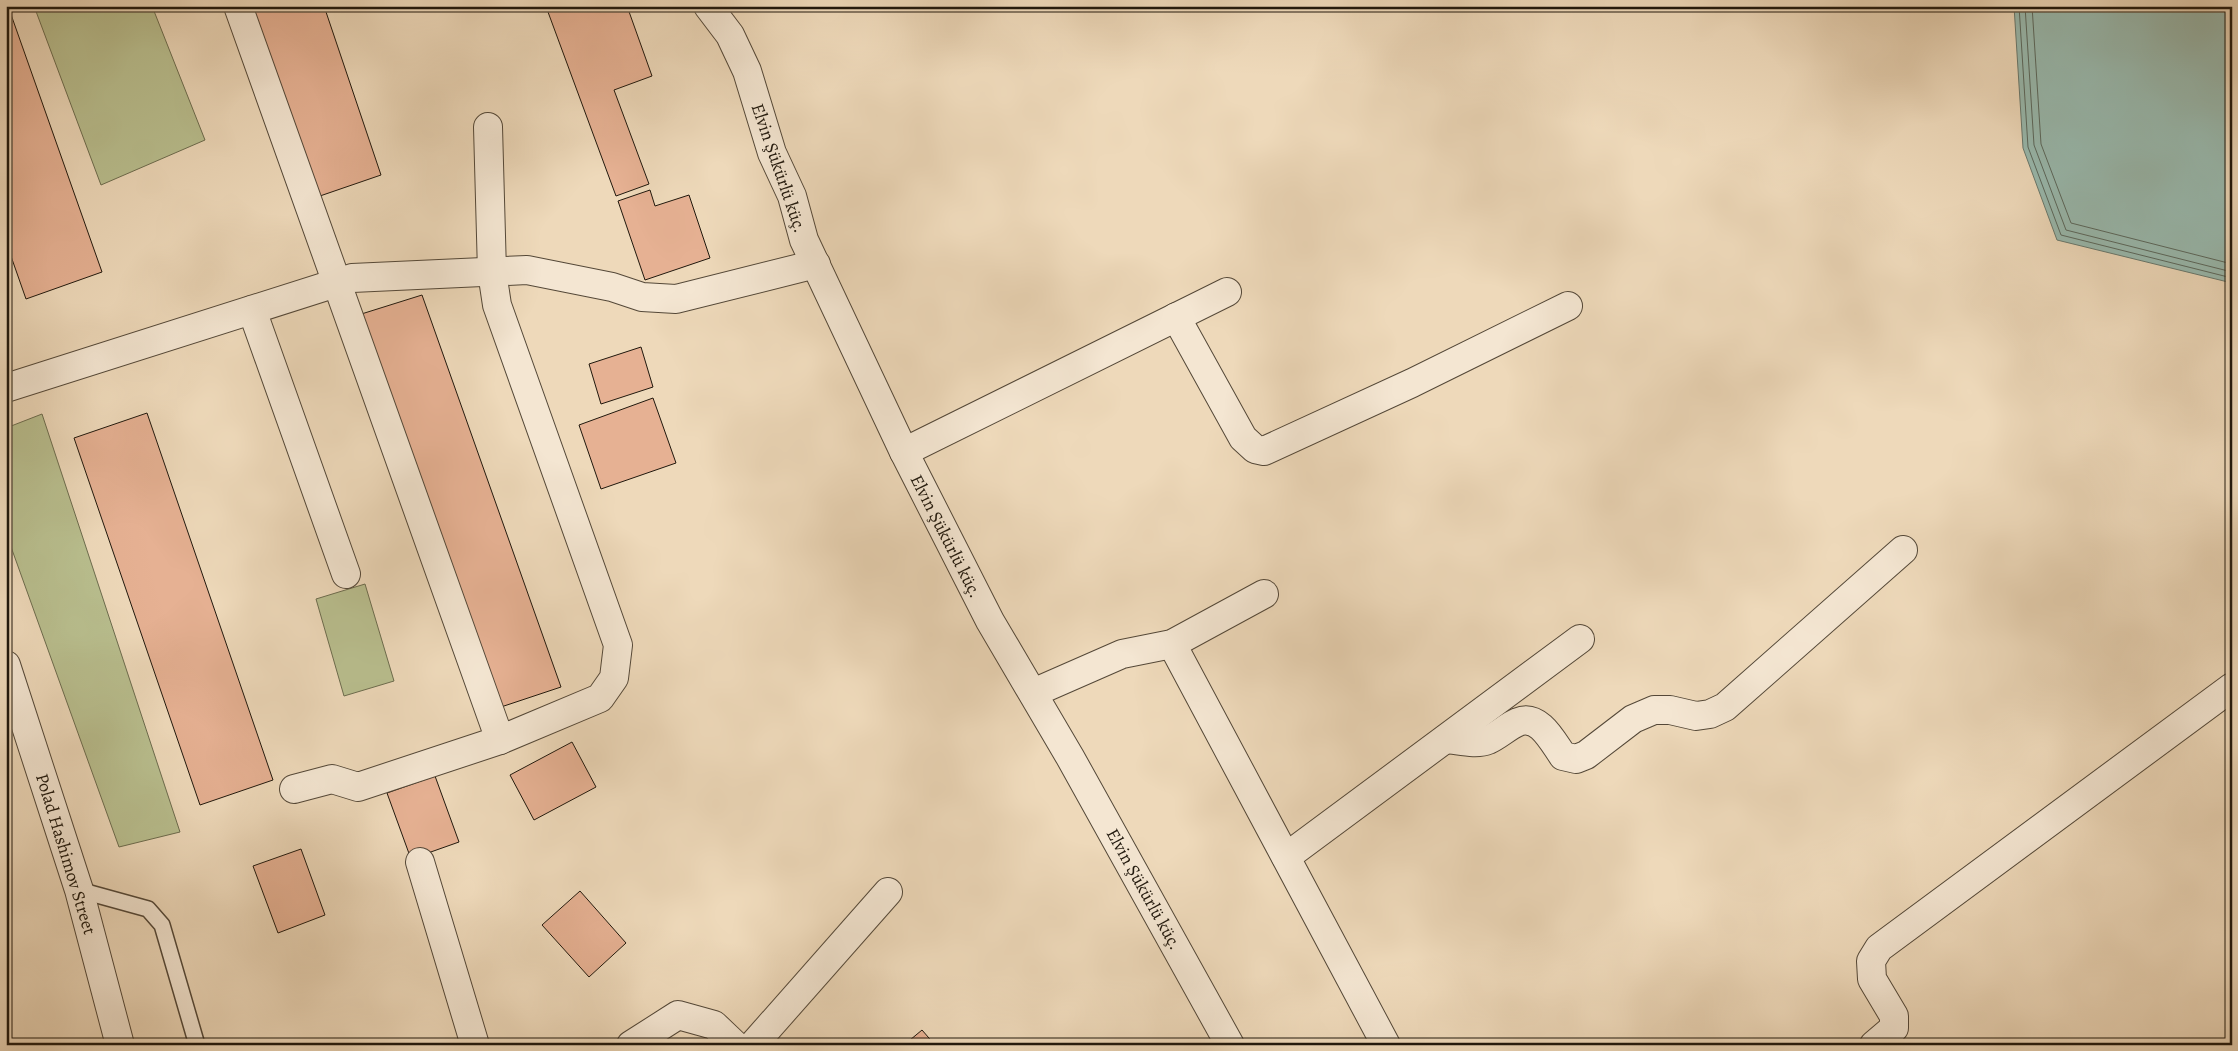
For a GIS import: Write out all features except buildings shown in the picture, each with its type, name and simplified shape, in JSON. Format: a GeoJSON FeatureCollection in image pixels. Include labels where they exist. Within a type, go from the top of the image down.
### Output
{"type":"FeatureCollection","features":[{"type":"Feature","properties":{"kind":"street"},"geometry":{"type":"LineString","coordinates":[[238,6],[500,740]]}},
{"type":"Feature","properties":{"kind":"street","name":"Elvin Şükürlü küç."},"geometry":{"type":"LineString","coordinates":[[708,6],[730,35],[747,72],[772,153],[792,196],[804,240],[904,452],[990,621],[1033,693],[1230,1045]]}},
{"type":"Feature","properties":{"kind":"street"},"geometry":{"type":"LineString","coordinates":[[294,789],[332,779],[358,787],[500,740],[600,698],[614,678],[618,645],[497,305],[492,272],[488,127]]}},
{"type":"Feature","properties":{"kind":"street"},"geometry":{"type":"LineString","coordinates":[[6,388],[352,278],[527,270],[612,286],[642,297],[676,299],[816,264]]}},
{"type":"Feature","properties":{"kind":"street"},"geometry":{"type":"LineString","coordinates":[[904,452],[1227,292]]}},
{"type":"Feature","properties":{"kind":"street"},"geometry":{"type":"LineString","coordinates":[[1176,317],[1243,438],[1251,447],[1264,451],[1412,383],[1568,306]]}},
{"type":"Feature","properties":{"kind":"street"},"geometry":{"type":"LineString","coordinates":[[252,310],[346,574]]}},
{"type":"Feature","properties":{"kind":"street"},"geometry":{"type":"LineString","coordinates":[[1446,739],[1471,742],[1487,741],[1520,721],[1531,720],[1540,724],[1563,756],[1576,759],[1586,755],[1633,719],[1654,710],[1670,710],[1696,716],[1710,714],[1724,707],[1903,550]]}},
{"type":"Feature","properties":{"kind":"street"},"geometry":{"type":"LineString","coordinates":[[1033,693],[1122,654],[1172,644],[1264,594]]}},
{"type":"Feature","properties":{"kind":"street"},"geometry":{"type":"LineString","coordinates":[[1286,857],[1580,639]]}},
{"type":"Feature","properties":{"kind":"street"},"geometry":{"type":"LineString","coordinates":[[1172,644],[1386,1045]]}},
{"type":"Feature","properties":{"kind":"street","name":"Polad Hashimov Street"},"geometry":{"type":"LineString","coordinates":[[6,665],[79,890],[120,1045]]}},
{"type":"Feature","properties":{"kind":"street"},"geometry":{"type":"LineString","coordinates":[[1874,1045],[1894,1028],[1894,1016],[1872,979],[1871,961],[1879,948],[2232,687]]}},
{"type":"Feature","properties":{"kind":"street"},"geometry":{"type":"LineString","coordinates":[[420,862],[475,1045]]}},
{"type":"Feature","properties":{"kind":"street"},"geometry":{"type":"LineString","coordinates":[[753,1045],[888,892]]}},
{"type":"Feature","properties":{"kind":"street"},"geometry":{"type":"LineString","coordinates":[[632,1045],[678,1015],[714,1025],[735,1045]]}},
{"type":"Feature","properties":{"kind":"lane"},"geometry":{"type":"LineString","coordinates":[[79,890],[148,909],[162,925],[197,1045]]}},
{"type":"Feature","properties":{"kind":"green space"},"geometry":{"type":"Polygon","coordinates":[[[34,6],[152,6],[205,140],[101,185],[34,6]]]}},
{"type":"Feature","properties":{"kind":"green space"},"geometry":{"type":"Polygon","coordinates":[[[42,414],[180,832],[119,847],[6,533],[6,428],[42,414]]]}},
{"type":"Feature","properties":{"kind":"green space"},"geometry":{"type":"Polygon","coordinates":[[[365,584],[394,681],[344,696],[316,599],[365,584]]]}},
{"type":"Feature","properties":{"kind":"water"},"geometry":{"type":"Polygon","coordinates":[[[2014,6],[2232,6],[2232,283],[2057,240],[2023,148],[2014,6]]]}}]}
